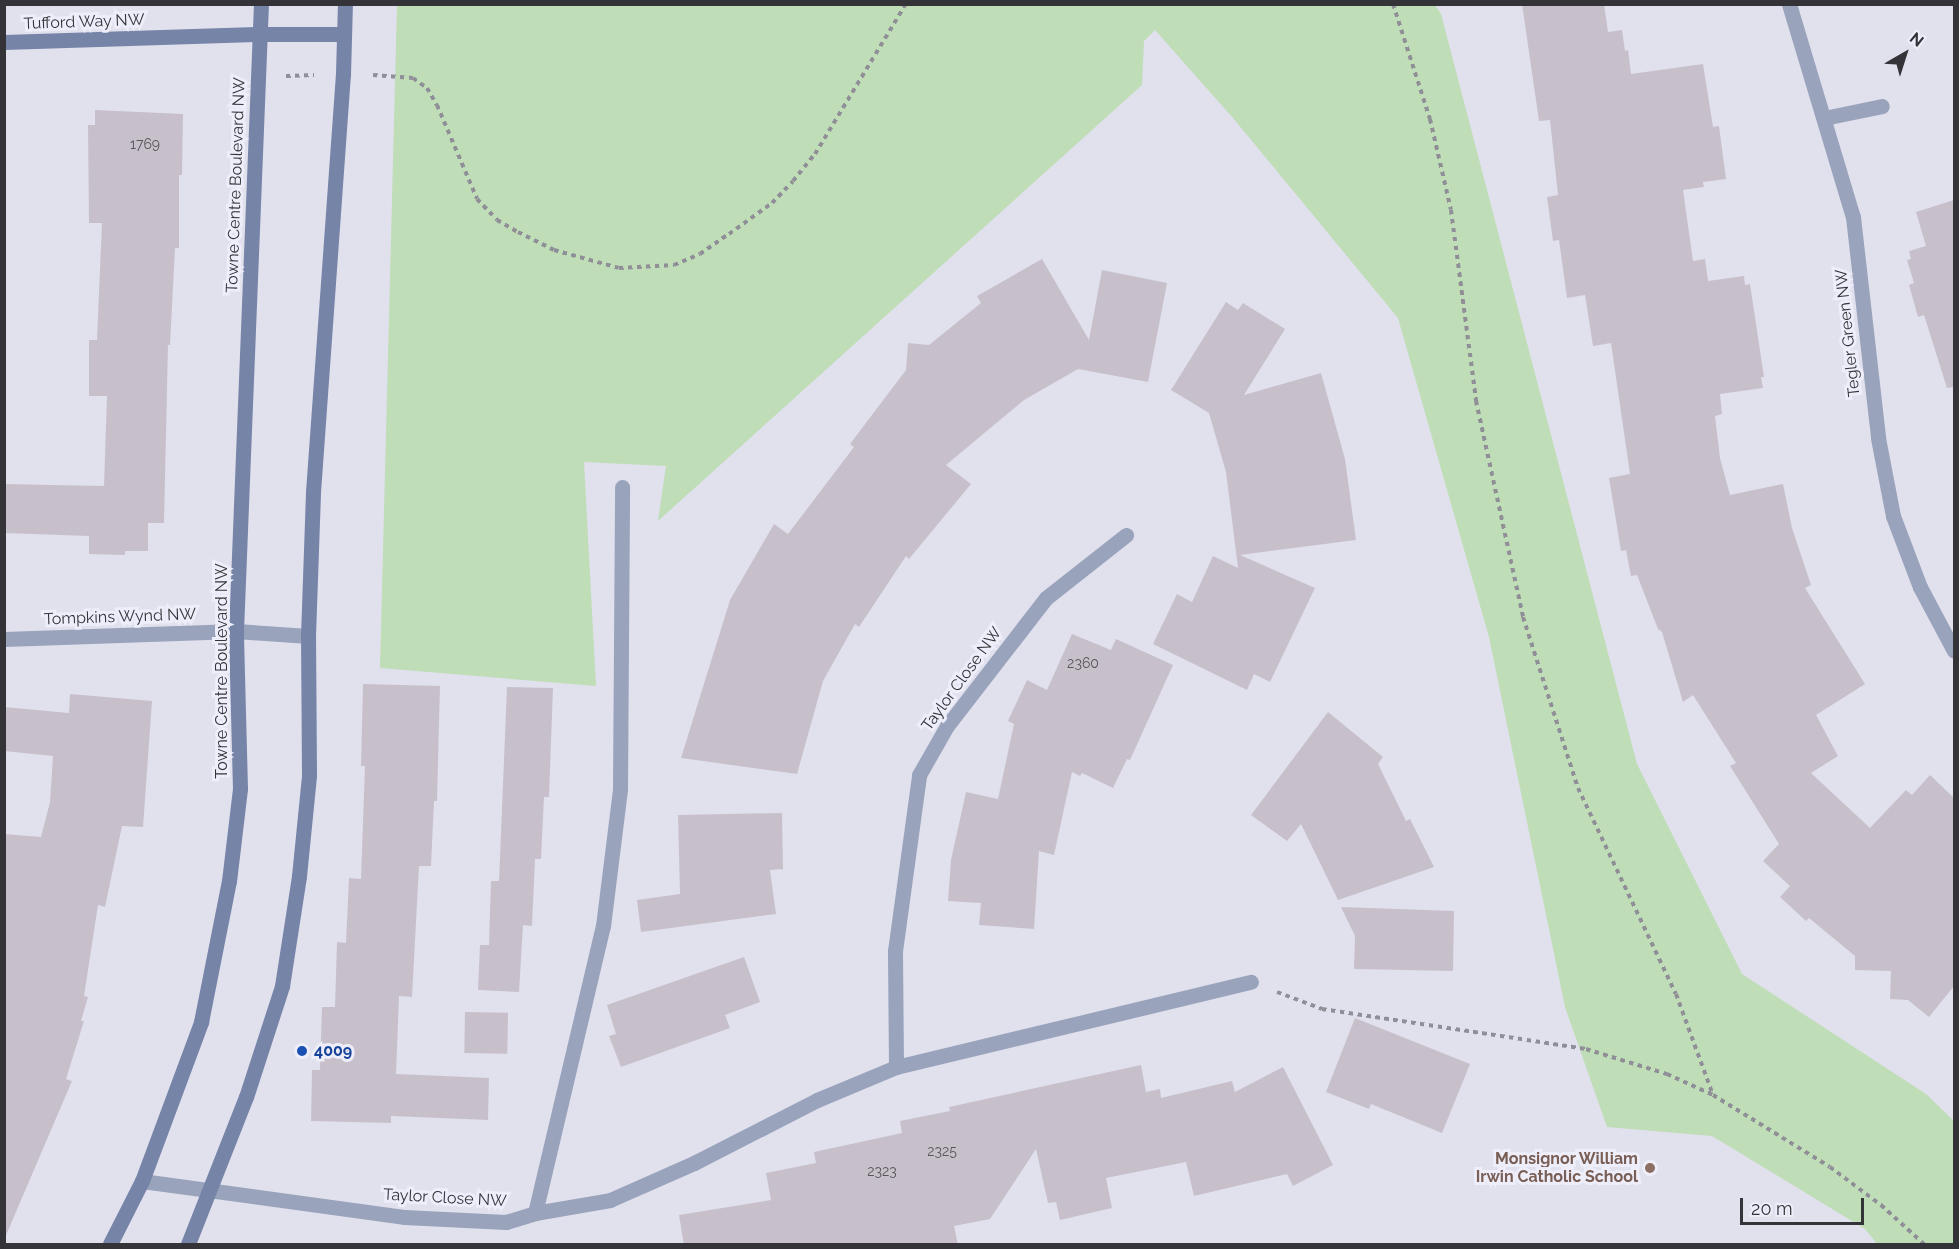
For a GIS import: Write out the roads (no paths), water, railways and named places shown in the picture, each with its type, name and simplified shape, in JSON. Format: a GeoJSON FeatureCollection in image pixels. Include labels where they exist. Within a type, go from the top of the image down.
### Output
{"type":"FeatureCollection","features":[{"type":"Feature","properties":{"kind":"street","name":"Towne Centre Boulevard NW"},"geometry":{"type":"LineString","coordinates":[[110,1245],[142,1181],[201,1022],[223,913],[240,789],[236,631],[261,4]]}},
{"type":"Feature","properties":{"kind":"street"},"geometry":{"type":"LineString","coordinates":[[188,1245],[246,1097],[282,986],[299,876],[309,775],[308,636],[313,492],[345,4]]}},
{"type":"Feature","properties":{"kind":"street","name":"Tegler Green NW"},"geometry":{"type":"LineString","coordinates":[[1790,4],[1853,217],[1878,438],[1893,516],[1920,587],[1954,651]]}},
{"type":"Feature","properties":{"kind":"street","name":"Tufford Way NW"},"geometry":{"type":"LineString","coordinates":[[4,42],[260,34],[344,34]]}},
{"type":"Feature","properties":{"kind":"street"},"geometry":{"type":"LineString","coordinates":[[1824,118],[1882,106]]}},
{"type":"Feature","properties":{"kind":"street"},"geometry":{"type":"LineString","coordinates":[[535,1213],[603,926],[619,800],[622,487]]}},
{"type":"Feature","properties":{"kind":"street","name":"Taylor Close NW"},"geometry":{"type":"LineString","coordinates":[[896,1067],[895,951],[919,775],[947,726],[1046,598],[1126,536]]}},
{"type":"Feature","properties":{"kind":"street","name":"Tompkins Wynd NW"},"geometry":{"type":"LineString","coordinates":[[4,639],[236,631],[308,636]]}},
{"type":"Feature","properties":{"kind":"street","name":"Taylor Close NW"},"geometry":{"type":"LineString","coordinates":[[142,1181],[404,1217],[507,1222],[535,1213],[610,1200],[694,1163],[817,1100],[896,1067],[1251,982]]}},
{"type":"Feature","properties":{"kind":"place","name":"4009"},"geometry":{"type":"Point","coordinates":[302,1051]}},
{"type":"Feature","properties":{"kind":"place","name":"Monsignor William Irwin Catholic School"},"geometry":{"type":"Point","coordinates":[1650,1168]}}]}
